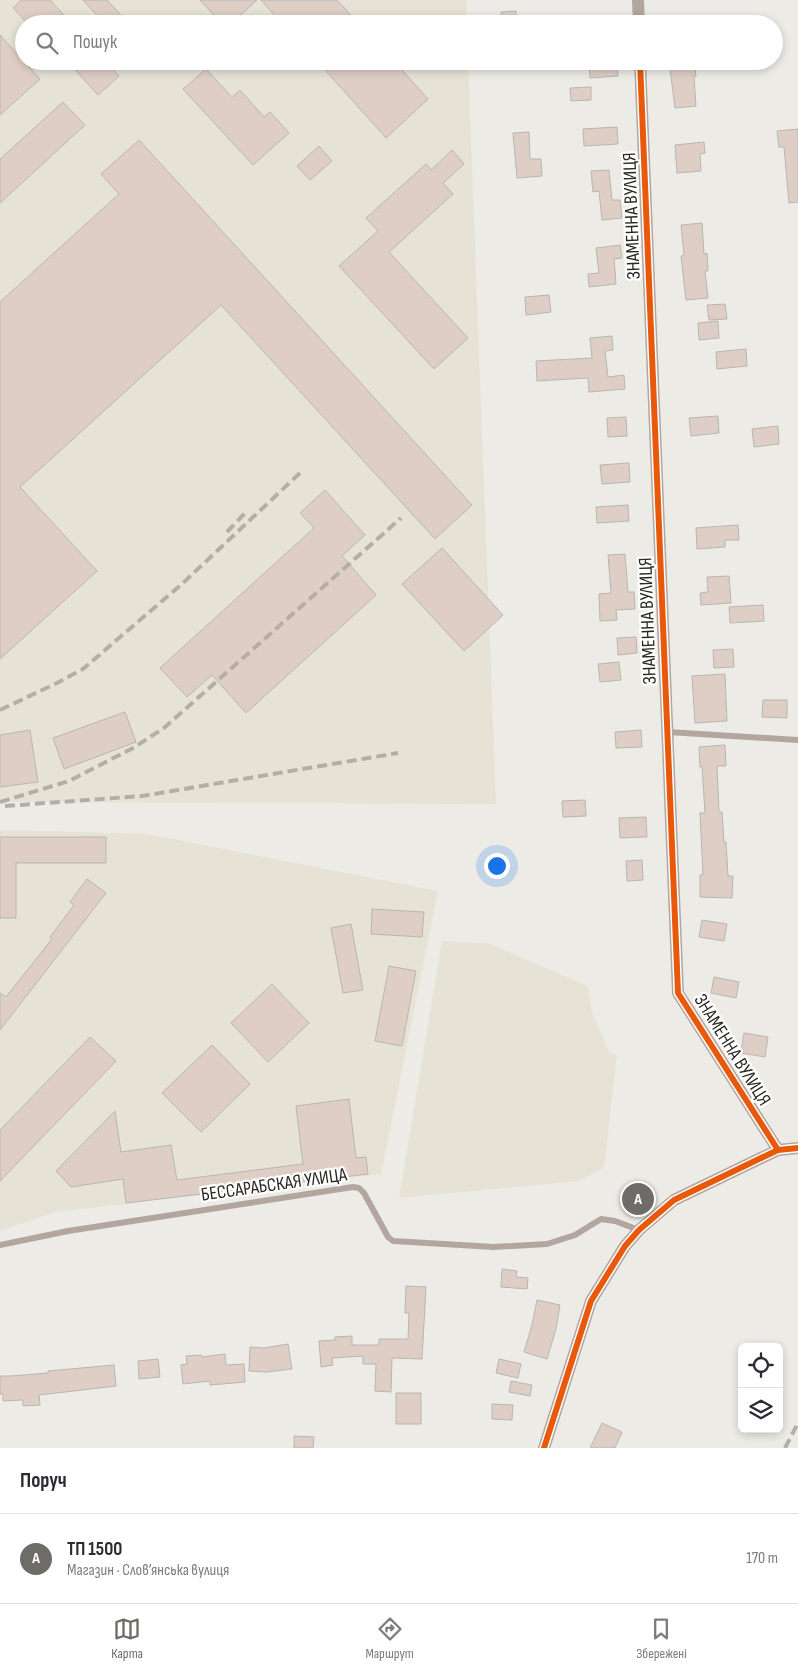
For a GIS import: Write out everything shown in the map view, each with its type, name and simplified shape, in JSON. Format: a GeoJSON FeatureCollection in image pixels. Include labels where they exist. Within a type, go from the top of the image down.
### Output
{"type":"FeatureCollection","features":[{"type":"Feature","properties":{"kind":"street"},"geometry":{"type":"LineString","coordinates":[[638,0],[639,15]]}},
{"type":"Feature","properties":{"kind":"street","name":"ЗНАМЕННА ВУЛИЦЯ"},"geometry":{"type":"LineString","coordinates":[[640,70],[678,993],[778,1150]]}},
{"type":"Feature","properties":{"kind":"street"},"geometry":{"type":"LineString","coordinates":[[544,1448],[590,1301],[625,1246],[639,1230],[674,1200],[778,1150],[798,1148]]}},
{"type":"Feature","properties":{"kind":"lane"},"geometry":{"type":"LineString","coordinates":[[668,732],[798,740]]}},
{"type":"Feature","properties":{"kind":"lane","name":"БЕССАРАБСКАЯ УЛИЦА"},"geometry":{"type":"LineString","coordinates":[[0,1245],[68,1231],[353,1187],[359,1188],[364,1193],[388,1237],[393,1241],[494,1247],[547,1244],[575,1235],[601,1219],[615,1221],[639,1230]]}},
{"type":"Feature","properties":{"kind":"shaded area"},"geometry":{"type":"Polygon","coordinates":[[[0,0],[466,0],[467,15],[15,15],[15,70],[468,70],[496,804],[0,802],[0,0]]]}},
{"type":"Feature","properties":{"kind":"shaded area"},"geometry":{"type":"Polygon","coordinates":[[[0,830],[147,834],[438,891],[381,1174],[55,1212],[0,1231],[0,830]]]}},
{"type":"Feature","properties":{"kind":"shaded area"},"geometry":{"type":"Polygon","coordinates":[[[442,941],[490,944],[588,986],[591,1010],[610,1054],[617,1055],[604,1167],[580,1181],[399,1198],[442,941]]]}},
{"type":"Feature","properties":{"kind":"building"},"geometry":{"type":"Polygon","coordinates":[[[21,0],[50,0],[64,15],[20,15],[13,8],[21,0]]]}},
{"type":"Feature","properties":{"kind":"building"},"geometry":{"type":"Polygon","coordinates":[[[83,0],[107,0],[121,15],[97,15],[83,0]]]}},
{"type":"Feature","properties":{"kind":"building"},"geometry":{"type":"Polygon","coordinates":[[[200,0],[257,0],[241,15],[214,15],[200,0]]]}},
{"type":"Feature","properties":{"kind":"building"},"geometry":{"type":"Polygon","coordinates":[[[261,0],[337,0],[351,15],[274,15],[261,0]]]}},
{"type":"Feature","properties":{"kind":"building"},"geometry":{"type":"Polygon","coordinates":[[[516,11],[516,15],[501,15],[501,12],[516,11]]]}},
{"type":"Feature","properties":{"kind":"building"},"geometry":{"type":"Polygon","coordinates":[[[0,35],[15,52],[15,70],[32,70],[40,79],[0,115],[0,35]]]}},
{"type":"Feature","properties":{"kind":"building"},"geometry":{"type":"Polygon","coordinates":[[[75,70],[114,70],[119,76],[98,95],[75,70]]]}},
{"type":"Feature","properties":{"kind":"building"},"geometry":{"type":"Polygon","coordinates":[[[207,70],[232,97],[240,90],[264,117],[270,112],[289,133],[253,165],[183,89],[207,70]]]}},
{"type":"Feature","properties":{"kind":"building"},"geometry":{"type":"Polygon","coordinates":[[[325,70],[402,70],[428,99],[386,138],[325,70]]]}},
{"type":"Feature","properties":{"kind":"building"},"geometry":{"type":"Polygon","coordinates":[[[590,70],[618,70],[618,76],[590,78],[590,70]]]}},
{"type":"Feature","properties":{"kind":"building"},"geometry":{"type":"Polygon","coordinates":[[[670,70],[695,70],[696,106],[675,108],[670,70]]]}},
{"type":"Feature","properties":{"kind":"building"},"geometry":{"type":"Polygon","coordinates":[[[591,87],[591,100],[571,101],[570,88],[591,87]]]}},
{"type":"Feature","properties":{"kind":"building"},"geometry":{"type":"Polygon","coordinates":[[[63,102],[85,125],[0,203],[0,159],[63,102]]]}},
{"type":"Feature","properties":{"kind":"building"},"geometry":{"type":"Polygon","coordinates":[[[617,127],[618,144],[584,146],[583,129],[617,127]]]}},
{"type":"Feature","properties":{"kind":"building"},"geometry":{"type":"Polygon","coordinates":[[[798,129],[798,202],[789,203],[784,147],[779,147],[777,131],[798,129]]]}},
{"type":"Feature","properties":{"kind":"building"},"geometry":{"type":"Polygon","coordinates":[[[529,132],[530,159],[541,159],[542,176],[517,178],[513,133],[529,132]]]}},
{"type":"Feature","properties":{"kind":"building"},"geometry":{"type":"Polygon","coordinates":[[[139,140],[472,505],[435,539],[221,305],[20,487],[97,571],[0,659],[0,302],[119,194],[101,174],[139,140]]]}},
{"type":"Feature","properties":{"kind":"building"},"geometry":{"type":"Polygon","coordinates":[[[704,142],[705,153],[700,154],[701,171],[677,173],[675,145],[704,142]]]}},
{"type":"Feature","properties":{"kind":"building"},"geometry":{"type":"Polygon","coordinates":[[[319,146],[332,161],[310,180],[297,166],[319,146]]]}},
{"type":"Feature","properties":{"kind":"building"},"geometry":{"type":"Polygon","coordinates":[[[452,150],[464,164],[443,183],[453,194],[389,252],[468,338],[434,369],[339,266],[378,231],[366,218],[426,164],[431,170],[452,150]]]}},
{"type":"Feature","properties":{"kind":"building"},"geometry":{"type":"Polygon","coordinates":[[[609,170],[612,200],[620,200],[622,218],[602,220],[599,191],[593,192],[591,171],[609,170]]]}},
{"type":"Feature","properties":{"kind":"building"},"geometry":{"type":"Polygon","coordinates":[[[702,223],[704,254],[707,253],[708,271],[705,271],[708,298],[686,300],[681,256],[684,255],[681,225],[702,223]]]}},
{"type":"Feature","properties":{"kind":"building"},"geometry":{"type":"Polygon","coordinates":[[[620,245],[622,258],[614,259],[616,284],[589,287],[588,274],[599,273],[596,248],[620,245]]]}},
{"type":"Feature","properties":{"kind":"building"},"geometry":{"type":"Polygon","coordinates":[[[549,295],[551,312],[526,315],[525,297],[549,295]]]}},
{"type":"Feature","properties":{"kind":"building"},"geometry":{"type":"Polygon","coordinates":[[[725,304],[727,319],[709,320],[707,305],[725,304]]]}},
{"type":"Feature","properties":{"kind":"building"},"geometry":{"type":"Polygon","coordinates":[[[718,321],[719,338],[699,340],[698,323],[718,321]]]}},
{"type":"Feature","properties":{"kind":"building"},"geometry":{"type":"Polygon","coordinates":[[[612,336],[613,350],[605,351],[608,377],[624,375],[625,389],[589,392],[588,378],[537,381],[536,361],[592,358],[590,338],[612,336]]]}},
{"type":"Feature","properties":{"kind":"building"},"geometry":{"type":"Polygon","coordinates":[[[746,349],[747,366],[717,369],[716,352],[746,349]]]}},
{"type":"Feature","properties":{"kind":"building"},"geometry":{"type":"Polygon","coordinates":[[[718,416],[719,433],[691,436],[689,418],[718,416]]]}},
{"type":"Feature","properties":{"kind":"building"},"geometry":{"type":"Polygon","coordinates":[[[626,417],[627,436],[608,437],[607,418],[626,417]]]}},
{"type":"Feature","properties":{"kind":"building"},"geometry":{"type":"Polygon","coordinates":[[[778,426],[779,444],[754,447],[752,429],[778,426]]]}},
{"type":"Feature","properties":{"kind":"building"},"geometry":{"type":"Polygon","coordinates":[[[629,463],[630,482],[602,484],[600,465],[629,463]]]}},
{"type":"Feature","properties":{"kind":"building"},"geometry":{"type":"Polygon","coordinates":[[[325,490],[365,535],[342,556],[376,595],[246,713],[212,675],[187,697],[160,668],[314,528],[300,513],[325,490]]]}},
{"type":"Feature","properties":{"kind":"building"},"geometry":{"type":"Polygon","coordinates":[[[628,505],[629,521],[597,523],[596,507],[628,505]]]}},
{"type":"Feature","properties":{"kind":"building"},"geometry":{"type":"Polygon","coordinates":[[[738,525],[739,540],[725,540],[725,547],[697,549],[696,528],[738,525]]]}},
{"type":"Feature","properties":{"kind":"building"},"geometry":{"type":"Polygon","coordinates":[[[442,548],[503,615],[464,651],[402,584],[442,548]]]}},
{"type":"Feature","properties":{"kind":"building"},"geometry":{"type":"Polygon","coordinates":[[[625,554],[628,592],[634,592],[635,609],[616,610],[617,620],[600,621],[599,594],[611,593],[608,555],[625,554]]]}},
{"type":"Feature","properties":{"kind":"building"},"geometry":{"type":"Polygon","coordinates":[[[729,576],[731,603],[701,605],[700,593],[708,592],[707,577],[729,576]]]}},
{"type":"Feature","properties":{"kind":"building"},"geometry":{"type":"Polygon","coordinates":[[[763,605],[764,621],[730,623],[729,607],[763,605]]]}},
{"type":"Feature","properties":{"kind":"building"},"geometry":{"type":"Polygon","coordinates":[[[636,637],[637,653],[618,655],[617,638],[636,637]]]}},
{"type":"Feature","properties":{"kind":"building"},"geometry":{"type":"Polygon","coordinates":[[[733,649],[734,667],[714,668],[713,650],[733,649]]]}},
{"type":"Feature","properties":{"kind":"building"},"geometry":{"type":"Polygon","coordinates":[[[619,662],[621,680],[600,682],[598,664],[619,662]]]}},
{"type":"Feature","properties":{"kind":"building"},"geometry":{"type":"Polygon","coordinates":[[[725,674],[727,721],[695,723],[692,676],[725,674]]]}},
{"type":"Feature","properties":{"kind":"building"},"geometry":{"type":"Polygon","coordinates":[[[763,700],[787,700],[787,718],[762,717],[763,700]]]}},
{"type":"Feature","properties":{"kind":"building"},"geometry":{"type":"Polygon","coordinates":[[[125,712],[136,742],[64,769],[53,738],[125,712]]]}},
{"type":"Feature","properties":{"kind":"building"},"geometry":{"type":"Polygon","coordinates":[[[30,730],[38,782],[0,787],[0,735],[30,730]]]}},
{"type":"Feature","properties":{"kind":"building"},"geometry":{"type":"Polygon","coordinates":[[[641,730],[642,747],[616,748],[615,732],[641,730]]]}},
{"type":"Feature","properties":{"kind":"building"},"geometry":{"type":"Polygon","coordinates":[[[725,745],[726,766],[717,766],[719,812],[722,812],[728,876],[733,876],[732,898],[700,897],[700,875],[703,875],[700,813],[705,813],[699,747],[725,745]]]}},
{"type":"Feature","properties":{"kind":"building"},"geometry":{"type":"Polygon","coordinates":[[[585,800],[586,816],[563,817],[562,801],[585,800]]]}},
{"type":"Feature","properties":{"kind":"building"},"geometry":{"type":"Polygon","coordinates":[[[646,817],[647,837],[620,838],[619,818],[646,817]]]}},
{"type":"Feature","properties":{"kind":"building"},"geometry":{"type":"Polygon","coordinates":[[[0,837],[106,837],[106,863],[16,863],[16,918],[0,918],[0,837]]]}},
{"type":"Feature","properties":{"kind":"building"},"geometry":{"type":"Polygon","coordinates":[[[642,860],[643,880],[627,881],[626,861],[642,860]]]}},
{"type":"Feature","properties":{"kind":"building"},"geometry":{"type":"Polygon","coordinates":[[[87,879],[106,893],[0,1030],[0,993],[6,997],[52,939],[50,937],[74,905],[70,902],[87,879]]]}},
{"type":"Feature","properties":{"kind":"building"},"geometry":{"type":"Polygon","coordinates":[[[372,909],[424,912],[422,937],[371,934],[372,909]]]}},
{"type":"Feature","properties":{"kind":"building"},"geometry":{"type":"Polygon","coordinates":[[[702,920],[727,924],[724,941],[699,937],[702,920]]]}},
{"type":"Feature","properties":{"kind":"building"},"geometry":{"type":"Polygon","coordinates":[[[351,924],[363,990],[343,993],[331,928],[351,924]]]}},
{"type":"Feature","properties":{"kind":"building"},"geometry":{"type":"Polygon","coordinates":[[[389,966],[416,971],[402,1046],[375,1041],[389,966]]]}},
{"type":"Feature","properties":{"kind":"building"},"geometry":{"type":"Polygon","coordinates":[[[714,977],[739,982],[736,998],[711,993],[714,977]]]}},
{"type":"Feature","properties":{"kind":"building"},"geometry":{"type":"Polygon","coordinates":[[[272,984],[309,1023],[268,1062],[231,1023],[272,984]]]}},
{"type":"Feature","properties":{"kind":"building"},"geometry":{"type":"Polygon","coordinates":[[[744,1033],[768,1037],[765,1057],[741,1053],[744,1033]]]}},
{"type":"Feature","properties":{"kind":"building"},"geometry":{"type":"Polygon","coordinates":[[[90,1037],[116,1061],[0,1181],[0,1130],[90,1037]]]}},
{"type":"Feature","properties":{"kind":"building"},"geometry":{"type":"Polygon","coordinates":[[[212,1045],[250,1084],[201,1132],[162,1093],[212,1045]]]}},
{"type":"Feature","properties":{"kind":"building"},"geometry":{"type":"Polygon","coordinates":[[[349,1099],[356,1158],[366,1157],[368,1174],[126,1203],[123,1179],[71,1187],[56,1171],[115,1111],[121,1152],[171,1145],[177,1180],[303,1164],[296,1106],[349,1099]]]}},
{"type":"Feature","properties":{"kind":"building"},"geometry":{"type":"Polygon","coordinates":[[[502,1269],[517,1271],[516,1277],[528,1278],[527,1289],[501,1287],[502,1269]]]}},
{"type":"Feature","properties":{"kind":"building"},"geometry":{"type":"Polygon","coordinates":[[[406,1286],[426,1287],[422,1359],[392,1358],[391,1392],[375,1391],[376,1364],[363,1364],[363,1356],[332,1358],[333,1365],[321,1367],[319,1341],[335,1340],[335,1337],[352,1336],[352,1345],[379,1345],[379,1339],[408,1339],[409,1313],[405,1313],[406,1286]]]}},
{"type":"Feature","properties":{"kind":"building"},"geometry":{"type":"Polygon","coordinates":[[[537,1300],[560,1305],[556,1329],[547,1359],[524,1352],[537,1300]]]}},
{"type":"Feature","properties":{"kind":"building"},"geometry":{"type":"Polygon","coordinates":[[[288,1344],[292,1369],[267,1372],[249,1371],[250,1347],[264,1348],[288,1344]]]}},
{"type":"Feature","properties":{"kind":"building"},"geometry":{"type":"Polygon","coordinates":[[[225,1354],[226,1365],[244,1364],[245,1382],[210,1385],[210,1381],[183,1384],[181,1365],[187,1364],[186,1356],[201,1355],[202,1357],[225,1354]]]}},
{"type":"Feature","properties":{"kind":"building"},"geometry":{"type":"Polygon","coordinates":[[[158,1359],[160,1377],[139,1379],[138,1361],[158,1359]]]}},
{"type":"Feature","properties":{"kind":"building"},"geometry":{"type":"Polygon","coordinates":[[[499,1359],[521,1364],[518,1378],[496,1373],[499,1359]]]}},
{"type":"Feature","properties":{"kind":"building"},"geometry":{"type":"Polygon","coordinates":[[[114,1365],[116,1386],[39,1395],[40,1405],[23,1406],[23,1400],[3,1401],[3,1394],[0,1394],[0,1376],[48,1373],[48,1371],[114,1365]]]}},
{"type":"Feature","properties":{"kind":"building"},"geometry":{"type":"Polygon","coordinates":[[[511,1381],[532,1385],[530,1396],[509,1392],[511,1381]]]}},
{"type":"Feature","properties":{"kind":"building"},"geometry":{"type":"Polygon","coordinates":[[[396,1393],[421,1393],[421,1424],[396,1424],[396,1393]]]}},
{"type":"Feature","properties":{"kind":"building"},"geometry":{"type":"Polygon","coordinates":[[[492,1404],[513,1405],[512,1420],[492,1419],[492,1404]]]}},
{"type":"Feature","properties":{"kind":"building"},"geometry":{"type":"Polygon","coordinates":[[[602,1423],[622,1432],[615,1448],[590,1448],[602,1423]]]}},
{"type":"Feature","properties":{"kind":"building"},"geometry":{"type":"Polygon","coordinates":[[[294,1436],[314,1437],[313,1448],[294,1448],[294,1436]]]}},
{"type":"Feature","properties":{"kind":"railway"},"geometry":{"type":"LineString","coordinates":[[0,710],[83,669],[183,583],[301,472]]}},
{"type":"Feature","properties":{"kind":"railway"},"geometry":{"type":"LineString","coordinates":[[227,532],[247,511]]}},
{"type":"Feature","properties":{"kind":"railway"},"geometry":{"type":"LineString","coordinates":[[0,802],[69,781],[133,748],[164,728],[401,518]]}},
{"type":"Feature","properties":{"kind":"railway"},"geometry":{"type":"LineString","coordinates":[[5,806],[142,796],[398,753]]}},
{"type":"Feature","properties":{"kind":"railway"},"geometry":{"type":"LineString","coordinates":[[785,1448],[798,1423]]}},
{"type":"Feature","properties":{"kind":"cycle path"},"geometry":{"type":"LineString","coordinates":[[640,70],[678,993],[778,1150]]}},
{"type":"Feature","properties":{"kind":"cycle path"},"geometry":{"type":"LineString","coordinates":[[544,1448],[591,1301],[625,1246],[639,1230],[674,1200],[778,1150],[798,1148]]}},
{"type":"Feature","properties":{"kind":"place","name":"ТП 1500"},"geometry":{"type":"Point","coordinates":[638,1199]}}]}
